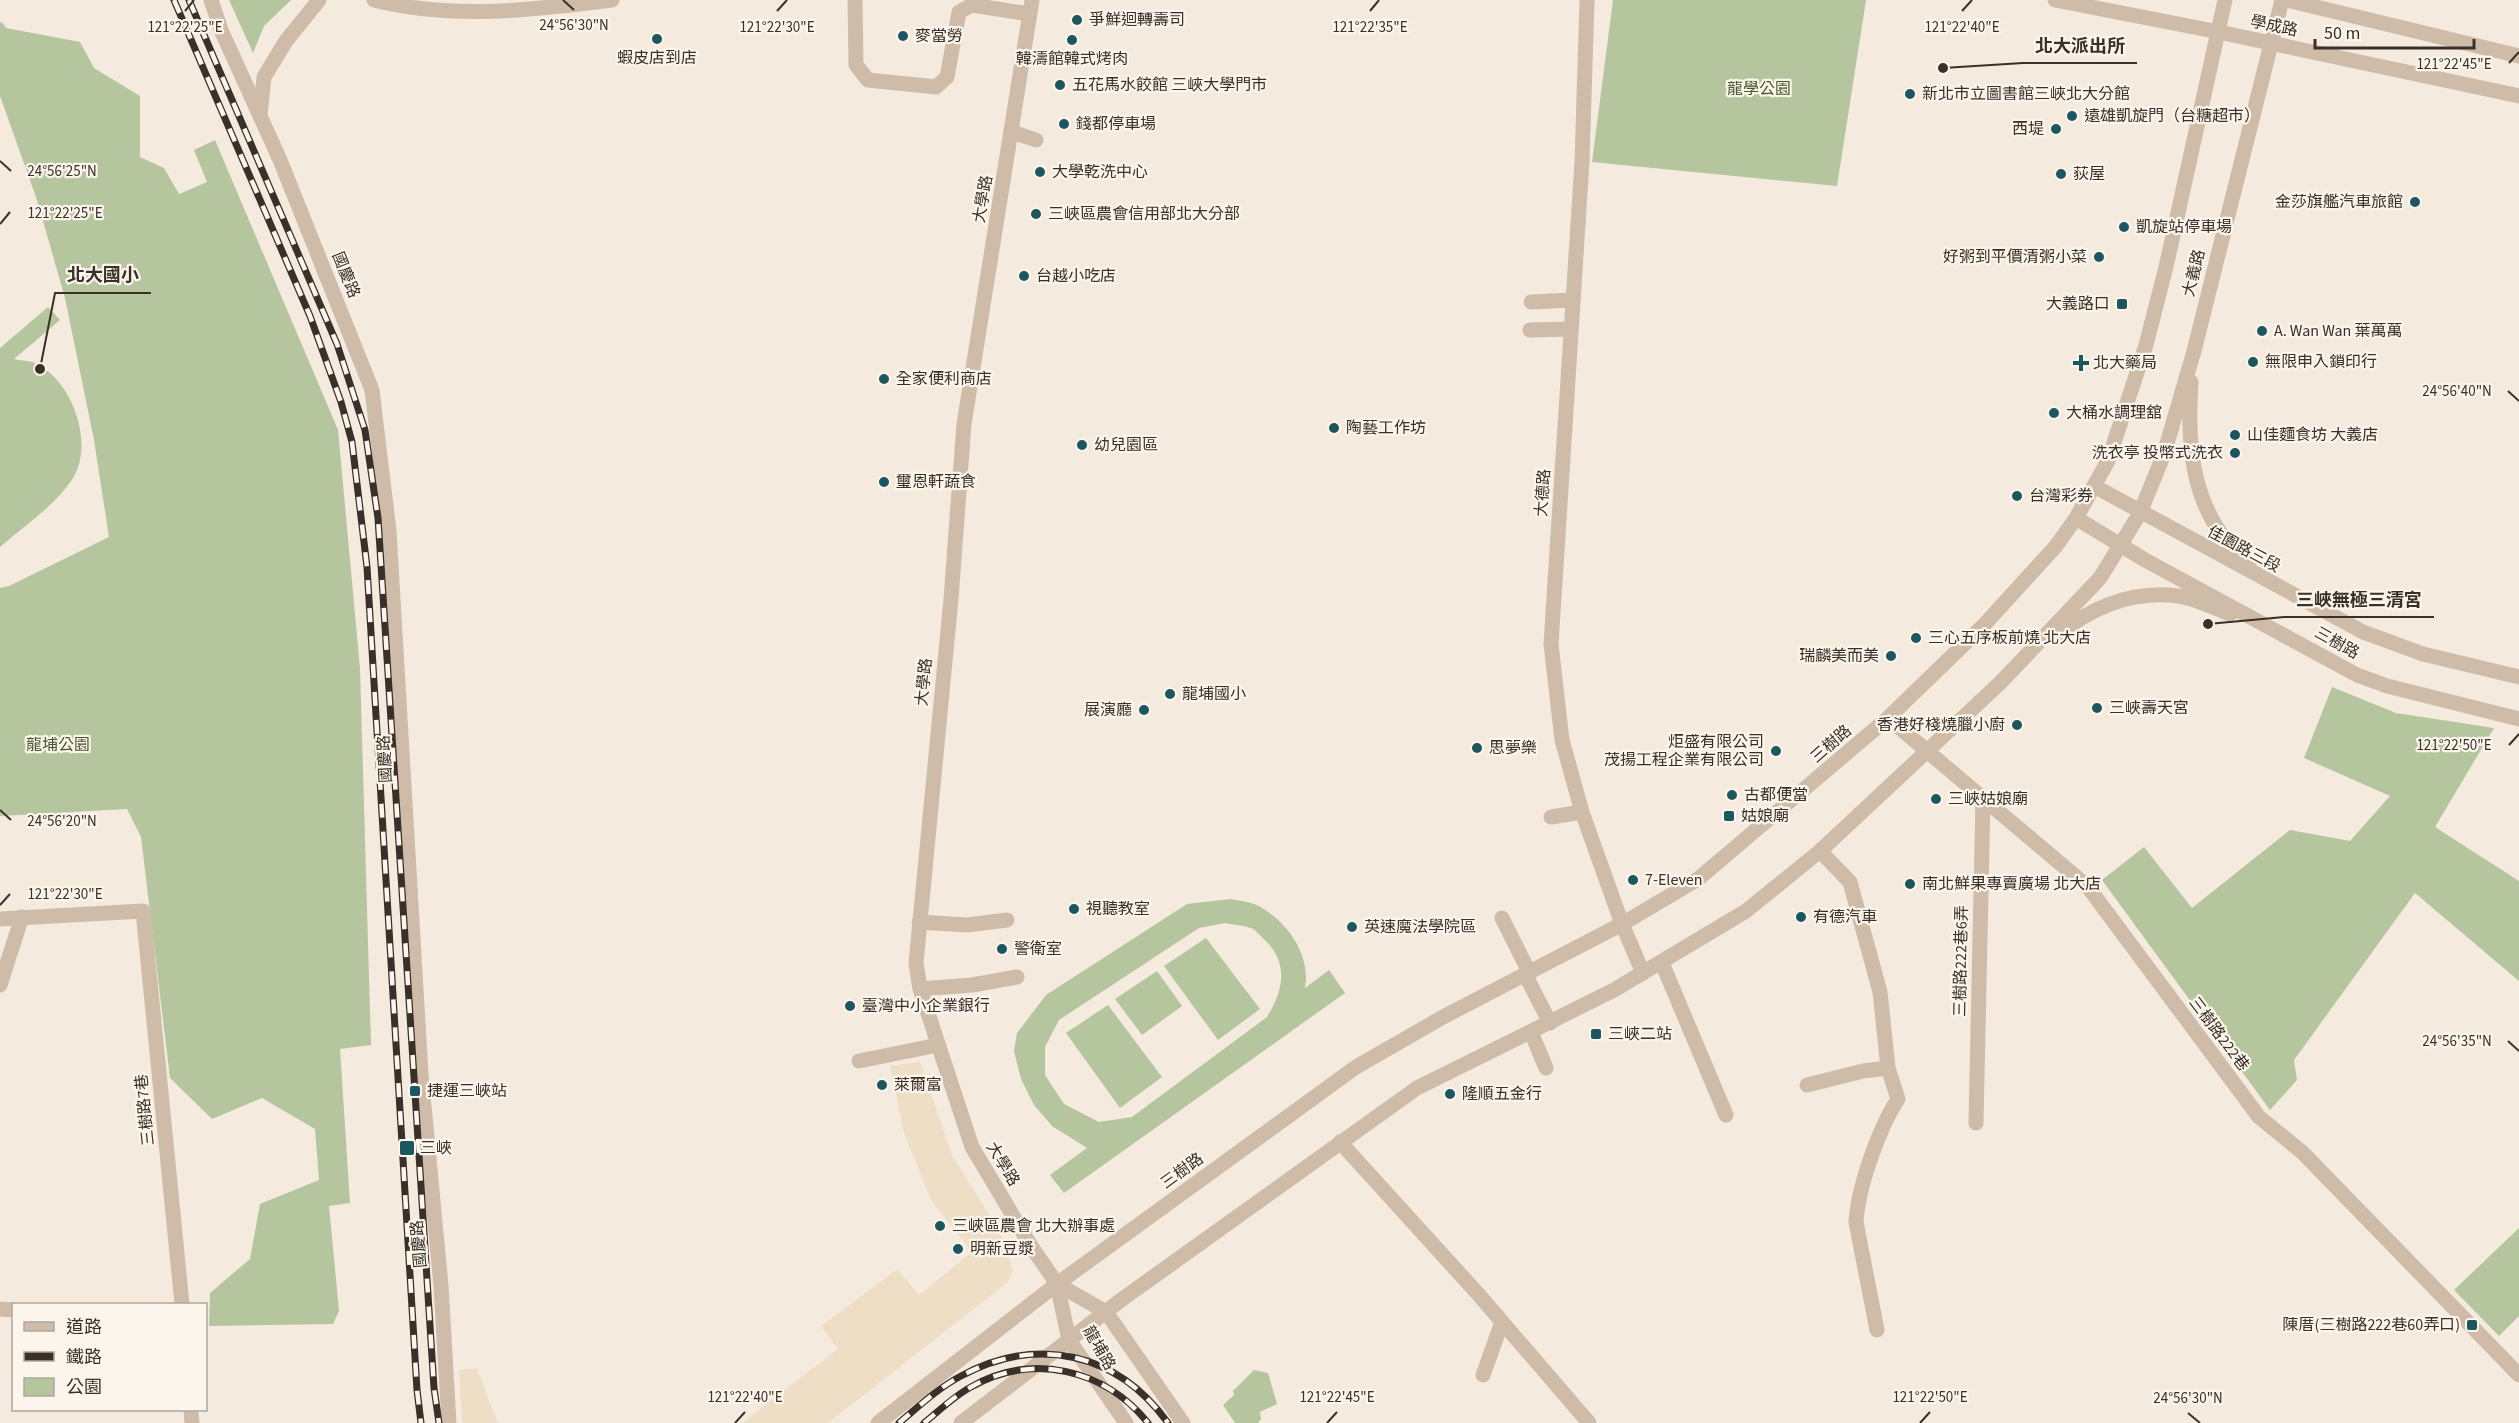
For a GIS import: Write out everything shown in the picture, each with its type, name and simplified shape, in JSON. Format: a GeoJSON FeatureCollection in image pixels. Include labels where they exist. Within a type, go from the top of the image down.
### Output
{"type":"FeatureCollection","features":[{"type":"Feature","properties":{"kind":"street","name":"國慶路"},"geometry":{"type":"LineString","coordinates":[[211,0],[221,30],[260,115],[372,390],[389,531],[421,1074],[441,1286],[449,1423]]}},
{"type":"Feature","properties":{"kind":"street","name":"國慶路"},"geometry":{"type":"LineString","coordinates":[[260,115],[264,76],[286,41],[319,0]]}},
{"type":"Feature","properties":{"kind":"street"},"geometry":{"type":"LineString","coordinates":[[374,0],[407,8],[466,13],[543,9],[612,0]]}},
{"type":"Feature","properties":{"kind":"street"},"geometry":{"type":"LineString","coordinates":[[855,0],[856,65],[868,80],[936,87],[947,76],[959,12],[972,5],[1031,7]]}},
{"type":"Feature","properties":{"kind":"street","name":"大德路"},"geometry":{"type":"LineString","coordinates":[[1587,0],[1582,162],[1551,644],[1562,740],[1582,812],[1622,924],[1643,973]]}},
{"type":"Feature","properties":{"kind":"street","name":"學成路"},"geometry":{"type":"LineString","coordinates":[[2055,0],[2219,32],[2519,96]]}},
{"type":"Feature","properties":{"kind":"street","name":"大義路"},"geometry":{"type":"LineString","coordinates":[[2076,518],[2108,461],[2146,345],[2166,267],[2225,0]]}},
{"type":"Feature","properties":{"kind":"street","name":"大義路"},"geometry":{"type":"LineString","coordinates":[[2121,547],[2140,513],[2164,454],[2194,351],[2282,0]]}},
{"type":"Feature","properties":{"kind":"street","name":"學成路"},"geometry":{"type":"LineString","coordinates":[[2287,0],[2519,56]]}},
{"type":"Feature","properties":{"kind":"street","name":"大學路"},"geometry":{"type":"LineString","coordinates":[[1031,7],[964,424],[951,599],[916,963],[920,989],[972,1147],[1031,1246],[1057,1284],[1106,1312]]}},
{"type":"Feature","properties":{"kind":"street"},"geometry":{"type":"LineString","coordinates":[[1012,132],[1036,140]]}},
{"type":"Feature","properties":{"kind":"street"},"geometry":{"type":"LineString","coordinates":[[1532,302],[1573,300]]}},
{"type":"Feature","properties":{"kind":"street"},"geometry":{"type":"LineString","coordinates":[[1530,330],[1571,329]]}},
{"type":"Feature","properties":{"kind":"street"},"geometry":{"type":"LineString","coordinates":[[2194,351],[2189,416],[2193,462],[2201,496],[2214,526],[2233,551],[2269,583]]}},
{"type":"Feature","properties":{"kind":"street","name":"佳園路三段"},"geometry":{"type":"LineString","coordinates":[[2094,486],[2363,632],[2423,654],[2519,677]]}},
{"type":"Feature","properties":{"kind":"street","name":"三樹路"},"geometry":{"type":"LineString","coordinates":[[878,1423],[1057,1284],[1356,1067],[1443,1017],[1528,975],[1622,924],[1698,879],[1888,718],[1984,624],[2056,546],[2076,518],[2121,547],[2356,675],[2386,686],[2519,719]]}},
{"type":"Feature","properties":{"kind":"street"},"geometry":{"type":"LineString","coordinates":[[961,1423],[1106,1312],[1417,1088],[1550,1023],[1662,963],[1746,911],[1820,850],[2000,682],[2100,578],[2121,547]]}},
{"type":"Feature","properties":{"kind":"street"},"geometry":{"type":"LineString","coordinates":[[2000,682],[2088,612],[2140,595],[2179,596],[2278,631]]}},
{"type":"Feature","properties":{"kind":"street","name":"三樹路222巷"},"geometry":{"type":"LineString","coordinates":[[1888,718],[2088,887],[2259,1118],[2302,1152],[2519,1375]]}},
{"type":"Feature","properties":{"kind":"street","name":"三樹路222巷6弄"},"geometry":{"type":"LineString","coordinates":[[1976,1123],[1983,799]]}},
{"type":"Feature","properties":{"kind":"street"},"geometry":{"type":"LineString","coordinates":[[1551,817],[1582,812]]}},
{"type":"Feature","properties":{"kind":"street"},"geometry":{"type":"LineString","coordinates":[[1820,850],[1850,882],[1880,992],[1888,1068],[1898,1099],[1885,1119],[1857,1205],[1856,1222],[1877,1330]]}},
{"type":"Feature","properties":{"kind":"street","name":"三樹路7巷"},"geometry":{"type":"LineString","coordinates":[[22,917],[143,911],[182,1303]]}},
{"type":"Feature","properties":{"kind":"street"},"geometry":{"type":"LineString","coordinates":[[0,919],[22,917],[0,985]]}},
{"type":"Feature","properties":{"kind":"street"},"geometry":{"type":"LineString","coordinates":[[1502,918],[1550,1023]]}},
{"type":"Feature","properties":{"kind":"street"},"geometry":{"type":"LineString","coordinates":[[919,922],[967,925],[1007,920]]}},
{"type":"Feature","properties":{"kind":"street"},"geometry":{"type":"LineString","coordinates":[[1662,963],[1726,1115]]}},
{"type":"Feature","properties":{"kind":"street"},"geometry":{"type":"LineString","coordinates":[[920,989],[972,985],[1017,977]]}},
{"type":"Feature","properties":{"kind":"street"},"geometry":{"type":"LineString","coordinates":[[1531,1032],[1546,1068]]}},
{"type":"Feature","properties":{"kind":"street"},"geometry":{"type":"LineString","coordinates":[[859,1061],[938,1045]]}},
{"type":"Feature","properties":{"kind":"street"},"geometry":{"type":"LineString","coordinates":[[1807,1085],[1863,1071],[1888,1068]]}},
{"type":"Feature","properties":{"kind":"street"},"geometry":{"type":"LineString","coordinates":[[1340,1142],[1502,1322],[1589,1423]]}},
{"type":"Feature","properties":{"kind":"street","name":"龍埔路"},"geometry":{"type":"LineString","coordinates":[[1057,1284],[1069,1340],[1126,1423]]}},
{"type":"Feature","properties":{"kind":"street","name":"龍埔路"},"geometry":{"type":"LineString","coordinates":[[1106,1312],[1183,1423]]}},
{"type":"Feature","properties":{"kind":"street"},"geometry":{"type":"LineString","coordinates":[[1483,1375],[1502,1322]]}},
{"type":"Feature","properties":{"kind":"green space"},"geometry":{"type":"Polygon","coordinates":[[[229,0],[291,0],[264,26],[253,53],[229,0]]]}},
{"type":"Feature","properties":{"kind":"green space","name":"龍學公園"},"geometry":{"type":"Polygon","coordinates":[[[1613,0],[1866,0],[1837,186],[1592,162],[1613,0]]]}},
{"type":"Feature","properties":{"kind":"green space","name":"龍埔公園"},"geometry":{"type":"Polygon","coordinates":[[[2,22],[6,28],[80,42],[94,68],[140,96],[140,157],[164,168],[179,194],[207,182],[194,150],[215,140],[338,430],[360,668],[371,1045],[340,1049],[350,1203],[329,1206],[339,1311],[333,1324],[209,1326],[210,1293],[250,1259],[260,1204],[319,1180],[315,1129],[262,1098],[212,1119],[170,1078],[141,837],[127,809],[0,816],[0,588],[9,586],[109,537],[94,440],[65,298],[37,200],[0,96],[0,23],[2,22]]]}},
{"type":"Feature","properties":{"kind":"green space"},"geometry":{"type":"Polygon","coordinates":[[[48,307],[60,320],[14,359],[34,363],[50,373],[70,400],[81,433],[78,467],[71,481],[56,499],[0,547],[0,348],[48,307]]]}},
{"type":"Feature","properties":{"kind":"green space"},"geometry":{"type":"Polygon","coordinates":[[[2332,687],[2396,713],[2494,728],[2435,827],[2519,881],[2519,981],[2415,893],[2294,1060],[2297,1080],[2270,1110],[2102,880],[2144,847],[2192,908],[2290,830],[2350,841],[2390,796],[2304,758],[2332,687]]]}},
{"type":"Feature","properties":{"kind":"green space"},"geometry":{"type":"Polygon","coordinates":[[[1231,899],[1259,906],[1279,921],[1295,940],[1304,963],[1305,988],[1329,970],[1345,993],[1064,1193],[1050,1175],[1087,1148],[1052,1126],[1034,1105],[1021,1079],[1014,1051],[1017,1033],[1046,995],[1187,904],[1231,899]],[[1225,923],[1199,928],[1059,1020],[1045,1047],[1045,1075],[1064,1104],[1099,1122],[1132,1117],[1267,1017],[1280,989],[1281,969],[1274,950],[1255,930],[1225,923]]]}},
{"type":"Feature","properties":{"kind":"green space"},"geometry":{"type":"Polygon","coordinates":[[[1206,938],[1260,1009],[1218,1040],[1164,966],[1206,938]]]}},
{"type":"Feature","properties":{"kind":"green space"},"geometry":{"type":"Polygon","coordinates":[[[1157,971],[1182,1006],[1142,1035],[1115,999],[1157,971]]]}},
{"type":"Feature","properties":{"kind":"green space"},"geometry":{"type":"Polygon","coordinates":[[[1108,1005],[1162,1077],[1120,1108],[1066,1033],[1108,1005]]]}},
{"type":"Feature","properties":{"kind":"green space"},"geometry":{"type":"Polygon","coordinates":[[[2519,1228],[2519,1316],[2499,1336],[2454,1290],[2519,1228]]]}},
{"type":"Feature","properties":{"kind":"green space"},"geometry":{"type":"Polygon","coordinates":[[[1254,1370],[1268,1373],[1277,1404],[1260,1412],[1261,1419],[1258,1423],[1235,1423],[1223,1405],[1254,1370]]]}},
{"type":"Feature","properties":{"kind":"shaded area"},"geometry":{"type":"Polygon","coordinates":[[[920,1062],[952,1155],[1000,1232],[1013,1271],[1008,1282],[828,1423],[742,1423],[838,1349],[821,1326],[897,1269],[919,1295],[972,1252],[931,1200],[904,1133],[890,1066],[920,1062]]]}},
{"type":"Feature","properties":{"kind":"shaded area"},"geometry":{"type":"Polygon","coordinates":[[[477,1368],[498,1423],[462,1423],[459,1370],[477,1368]]]}},
{"type":"Feature","properties":{"kind":"railway"},"geometry":{"type":"LineString","coordinates":[[174,0],[310,316],[341,402],[352,442],[367,567],[417,1390],[421,1423]]}},
{"type":"Feature","properties":{"kind":"railway"},"geometry":{"type":"LineString","coordinates":[[189,0],[337,344],[365,430],[378,518],[434,1388],[439,1423]]}},
{"type":"Feature","properties":{"kind":"railway"},"geometry":{"type":"LineString","coordinates":[[899,1423],[936,1392],[961,1376],[990,1363],[1018,1356],[1046,1354],[1074,1358],[1100,1366],[1125,1380],[1148,1399],[1168,1423]]}},
{"type":"Feature","properties":{"kind":"railway"},"geometry":{"type":"LineString","coordinates":[[924,1423],[953,1399],[994,1376],[1018,1370],[1042,1369],[1066,1372],[1089,1379],[1111,1390],[1131,1405],[1148,1423]]}},
{"type":"Feature","properties":{"kind":"place","name":"爭鮮迴轉壽司"},"geometry":{"type":"Point","coordinates":[1077,20]}},
{"type":"Feature","properties":{"kind":"place","name":"麥當勞"},"geometry":{"type":"Point","coordinates":[903,36]}},
{"type":"Feature","properties":{"kind":"place","name":"蝦皮店到店"},"geometry":{"type":"Point","coordinates":[657,39]}},
{"type":"Feature","properties":{"kind":"place","name":"韓濤館韓式烤肉"},"geometry":{"type":"Point","coordinates":[1072,40]}},
{"type":"Feature","properties":{"kind":"place","name":"北大派出所"},"geometry":{"type":"Point","coordinates":[1943,68]}},
{"type":"Feature","properties":{"kind":"place","name":"五花馬水餃館 三峽大學門市"},"geometry":{"type":"Point","coordinates":[1060,85]}},
{"type":"Feature","properties":{"kind":"place","name":"新北市立圖書館三峽北大分館"},"geometry":{"type":"Point","coordinates":[1910,94]}},
{"type":"Feature","properties":{"kind":"place","name":"遠雄凱旋門（台糖超市）"},"geometry":{"type":"Point","coordinates":[2072,116]}},
{"type":"Feature","properties":{"kind":"place","name":"錢都停車場"},"geometry":{"type":"Point","coordinates":[1064,124]}},
{"type":"Feature","properties":{"kind":"place","name":"西堤"},"geometry":{"type":"Point","coordinates":[2056,129]}},
{"type":"Feature","properties":{"kind":"place","name":"大學乾洗中心"},"geometry":{"type":"Point","coordinates":[1040,172]}},
{"type":"Feature","properties":{"kind":"place","name":"荻屋"},"geometry":{"type":"Point","coordinates":[2061,174]}},
{"type":"Feature","properties":{"kind":"place","name":"金莎旗艦汽車旅館"},"geometry":{"type":"Point","coordinates":[2415,202]}},
{"type":"Feature","properties":{"kind":"place","name":"三峽區農會信用部北大分部"},"geometry":{"type":"Point","coordinates":[1036,214]}},
{"type":"Feature","properties":{"kind":"place","name":"凱旋站停車場"},"geometry":{"type":"Point","coordinates":[2124,227]}},
{"type":"Feature","properties":{"kind":"place","name":"好粥到平價清粥小菜"},"geometry":{"type":"Point","coordinates":[2099,257]}},
{"type":"Feature","properties":{"kind":"place","name":"台越小吃店"},"geometry":{"type":"Point","coordinates":[1024,276]}},
{"type":"Feature","properties":{"kind":"place","name":"大義路口"},"geometry":{"type":"Point","coordinates":[2122,304]}},
{"type":"Feature","properties":{"kind":"place","name":"A. Wan Wan 葉萬萬"},"geometry":{"type":"Point","coordinates":[2262,331]}},
{"type":"Feature","properties":{"kind":"place","name":"無限申入鎖印行"},"geometry":{"type":"Point","coordinates":[2253,362]}},
{"type":"Feature","properties":{"kind":"place","name":"北大藥局"},"geometry":{"type":"Point","coordinates":[2081,363]}},
{"type":"Feature","properties":{"kind":"place","name":"北大國小"},"geometry":{"type":"Point","coordinates":[40,369]}},
{"type":"Feature","properties":{"kind":"place","name":"全家便利商店"},"geometry":{"type":"Point","coordinates":[884,379]}},
{"type":"Feature","properties":{"kind":"place","name":"大桶水調理舘"},"geometry":{"type":"Point","coordinates":[2054,413]}},
{"type":"Feature","properties":{"kind":"place","name":"陶藝工作坊"},"geometry":{"type":"Point","coordinates":[1334,428]}},
{"type":"Feature","properties":{"kind":"place","name":"山佳麵食坊 大義店"},"geometry":{"type":"Point","coordinates":[2235,435]}},
{"type":"Feature","properties":{"kind":"place","name":"幼兒園區"},"geometry":{"type":"Point","coordinates":[1082,445]}},
{"type":"Feature","properties":{"kind":"place","name":"洗衣亭 投幣式洗衣"},"geometry":{"type":"Point","coordinates":[2235,453]}},
{"type":"Feature","properties":{"kind":"place","name":"璽恩軒蔬食"},"geometry":{"type":"Point","coordinates":[884,482]}},
{"type":"Feature","properties":{"kind":"place","name":"台灣彩券"},"geometry":{"type":"Point","coordinates":[2017,496]}},
{"type":"Feature","properties":{"kind":"place","name":"三峽無極三清宮"},"geometry":{"type":"Point","coordinates":[2208,624]}},
{"type":"Feature","properties":{"kind":"place","name":"三心五序板前燒 北大店"},"geometry":{"type":"Point","coordinates":[1916,638]}},
{"type":"Feature","properties":{"kind":"place","name":"瑞麟美而美"},"geometry":{"type":"Point","coordinates":[1891,656]}},
{"type":"Feature","properties":{"kind":"place","name":"龍埔國小"},"geometry":{"type":"Point","coordinates":[1170,694]}},
{"type":"Feature","properties":{"kind":"place","name":"三峽壽天宮"},"geometry":{"type":"Point","coordinates":[2097,708]}},
{"type":"Feature","properties":{"kind":"place","name":"展演廳"},"geometry":{"type":"Point","coordinates":[1144,710]}},
{"type":"Feature","properties":{"kind":"place","name":"香港好棧燒臘小廚"},"geometry":{"type":"Point","coordinates":[2017,725]}},
{"type":"Feature","properties":{"kind":"place","name":"思夢樂"},"geometry":{"type":"Point","coordinates":[1477,748]}},
{"type":"Feature","properties":{"kind":"place","name":"炬盛有限公司 茂揚工程企業有限公司"},"geometry":{"type":"Point","coordinates":[1776,751]}},
{"type":"Feature","properties":{"kind":"place","name":"古都便當"},"geometry":{"type":"Point","coordinates":[1732,795]}},
{"type":"Feature","properties":{"kind":"place","name":"三峽姑娘廟"},"geometry":{"type":"Point","coordinates":[1936,799]}},
{"type":"Feature","properties":{"kind":"place","name":"姑娘廟"},"geometry":{"type":"Point","coordinates":[1729,816]}},
{"type":"Feature","properties":{"kind":"place","name":"7-Eleven"},"geometry":{"type":"Point","coordinates":[1633,880]}},
{"type":"Feature","properties":{"kind":"place","name":"南北鮮果專賣廣場 北大店"},"geometry":{"type":"Point","coordinates":[1910,884]}},
{"type":"Feature","properties":{"kind":"place","name":"視聽教室"},"geometry":{"type":"Point","coordinates":[1074,909]}},
{"type":"Feature","properties":{"kind":"place","name":"有德汽車"},"geometry":{"type":"Point","coordinates":[1801,917]}},
{"type":"Feature","properties":{"kind":"place","name":"英速魔法學院區"},"geometry":{"type":"Point","coordinates":[1352,927]}},
{"type":"Feature","properties":{"kind":"place","name":"警衛室"},"geometry":{"type":"Point","coordinates":[1002,949]}},
{"type":"Feature","properties":{"kind":"place","name":"臺灣中小企業銀行"},"geometry":{"type":"Point","coordinates":[850,1006]}},
{"type":"Feature","properties":{"kind":"place","name":"三峽二站"},"geometry":{"type":"Point","coordinates":[1596,1034]}},
{"type":"Feature","properties":{"kind":"place","name":"萊爾富"},"geometry":{"type":"Point","coordinates":[882,1085]}},
{"type":"Feature","properties":{"kind":"place","name":"捷運三峽站"},"geometry":{"type":"Point","coordinates":[415,1091]}},
{"type":"Feature","properties":{"kind":"place","name":"隆順五金行"},"geometry":{"type":"Point","coordinates":[1450,1094]}},
{"type":"Feature","properties":{"kind":"place","name":"三峽"},"geometry":{"type":"Point","coordinates":[407,1148]}},
{"type":"Feature","properties":{"kind":"place","name":"三峽區農會 北大辦事處"},"geometry":{"type":"Point","coordinates":[940,1226]}},
{"type":"Feature","properties":{"kind":"place","name":"明新豆漿"},"geometry":{"type":"Point","coordinates":[958,1249]}},
{"type":"Feature","properties":{"kind":"place","name":"陳厝(三樹路222巷60弄口)"},"geometry":{"type":"Point","coordinates":[2472,1325]}}]}
